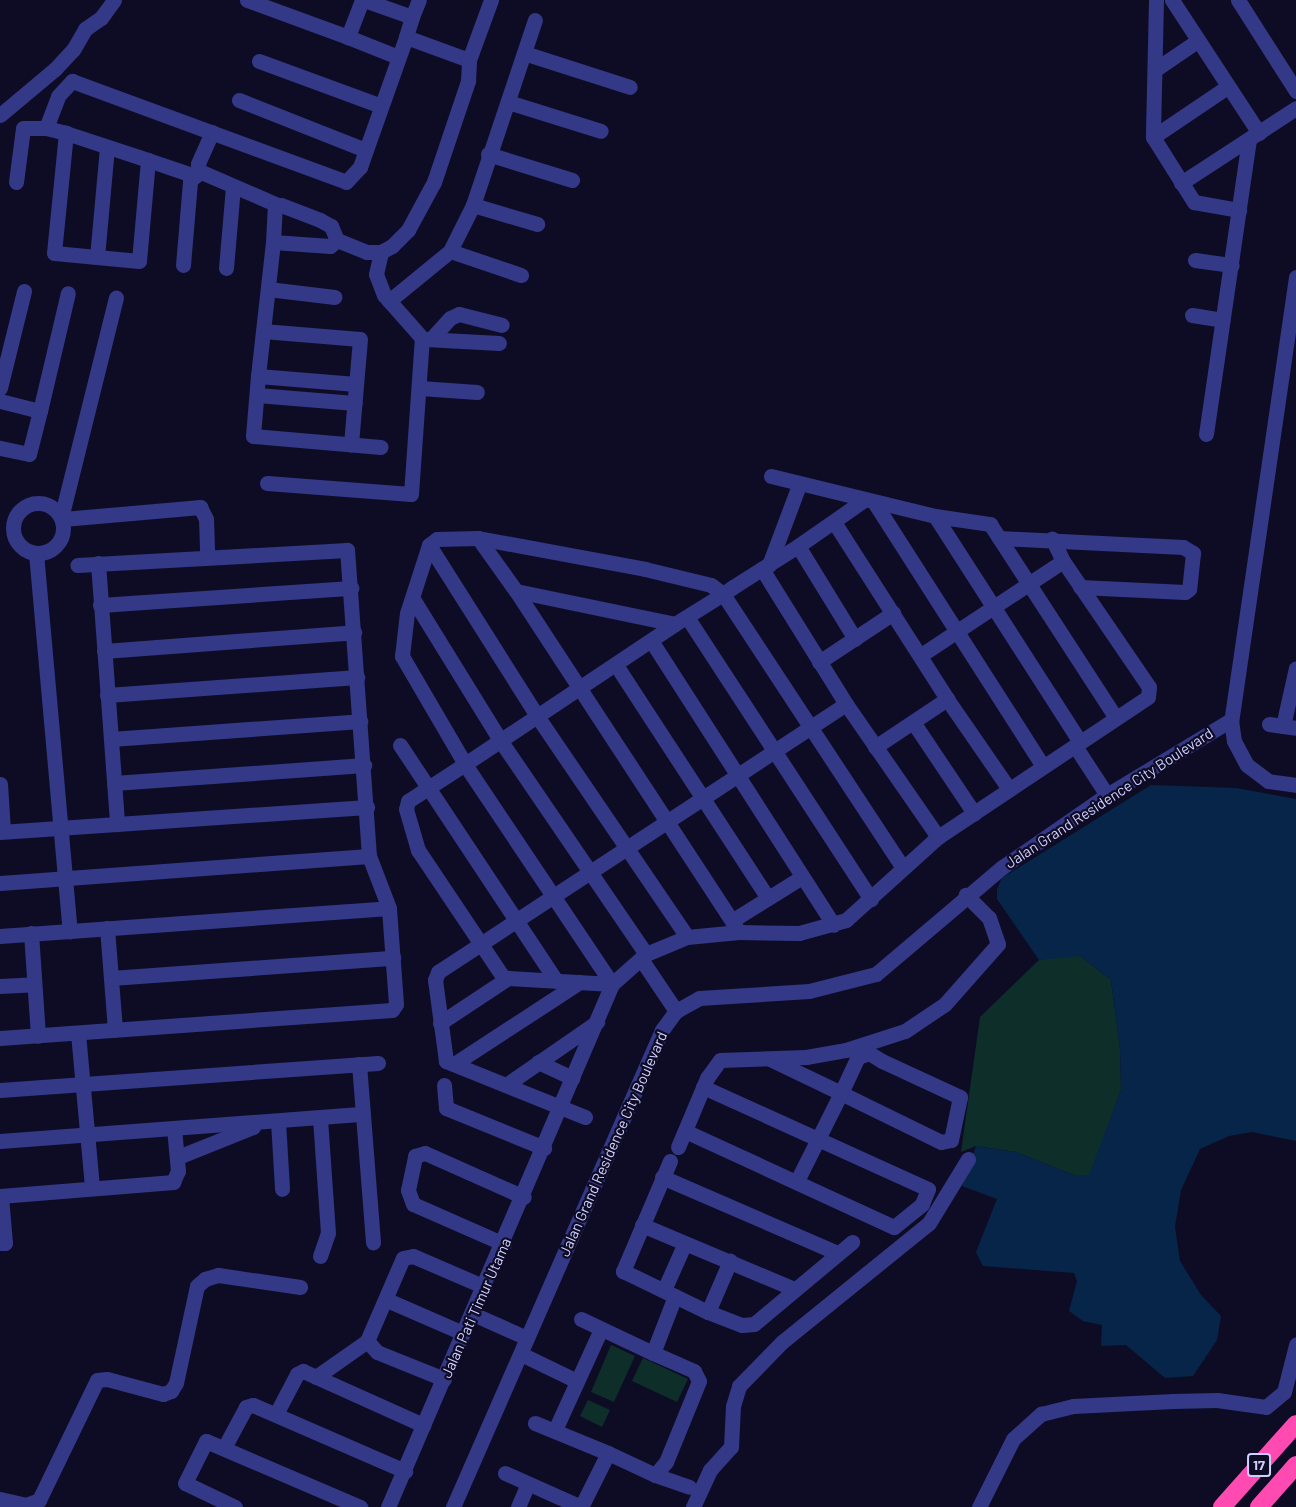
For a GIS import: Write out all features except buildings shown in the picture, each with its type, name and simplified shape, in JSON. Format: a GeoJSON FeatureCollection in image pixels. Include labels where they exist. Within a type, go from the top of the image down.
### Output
{"type":"FeatureCollection","features":[{"type":"Feature","properties":{"kind":"highway","name":"17"},"geometry":{"type":"LineString","coordinates":[[1222,1507],[1296,1424]]}},
{"type":"Feature","properties":{"kind":"highway","name":"17"},"geometry":{"type":"LineString","coordinates":[[1259,1507],[1296,1465]]}},
{"type":"Feature","properties":{"kind":"street"},"geometry":{"type":"LineString","coordinates":[[0,115],[60,64],[85,29],[114,0]]}},
{"type":"Feature","properties":{"kind":"street"},"geometry":{"type":"LineString","coordinates":[[248,0],[398,57]]}},
{"type":"Feature","properties":{"kind":"street"},"geometry":{"type":"LineString","coordinates":[[348,38],[363,0],[412,17]]}},
{"type":"Feature","properties":{"kind":"street"},"geometry":{"type":"LineString","coordinates":[[46,128],[58,96],[72,81],[346,182],[355,175],[419,0]]}},
{"type":"Feature","properties":{"kind":"street"},"geometry":{"type":"LineString","coordinates":[[491,0],[469,60],[465,91],[434,182],[408,230],[381,252],[376,274],[389,301],[427,339],[499,343]]}},
{"type":"Feature","properties":{"kind":"street"},"geometry":{"type":"LineString","coordinates":[[1156,0],[1154,137],[1181,183],[1196,203],[1239,210]]}},
{"type":"Feature","properties":{"kind":"street"},"geometry":{"type":"LineString","coordinates":[[1172,0],[1227,87],[1254,137],[1239,210],[1206,435]]}},
{"type":"Feature","properties":{"kind":"street"},"geometry":{"type":"LineString","coordinates":[[1238,0],[1296,91]]}},
{"type":"Feature","properties":{"kind":"street"},"geometry":{"type":"LineString","coordinates":[[389,301],[450,251],[473,206],[488,154],[535,20]]}},
{"type":"Feature","properties":{"kind":"street"},"geometry":{"type":"LineString","coordinates":[[406,37],[469,60]]}},
{"type":"Feature","properties":{"kind":"street"},"geometry":{"type":"LineString","coordinates":[[1156,69],[1197,41]]}},
{"type":"Feature","properties":{"kind":"street"},"geometry":{"type":"LineString","coordinates":[[524,54],[630,87]]}},
{"type":"Feature","properties":{"kind":"street"},"geometry":{"type":"LineString","coordinates":[[259,62],[381,106]]}},
{"type":"Feature","properties":{"kind":"street"},"geometry":{"type":"LineString","coordinates":[[1154,137],[1227,87]]}},
{"type":"Feature","properties":{"kind":"street"},"geometry":{"type":"LineString","coordinates":[[239,100],[365,150]]}},
{"type":"Feature","properties":{"kind":"street"},"geometry":{"type":"LineString","coordinates":[[508,102],[601,131]]}},
{"type":"Feature","properties":{"kind":"street"},"geometry":{"type":"LineString","coordinates":[[1181,183],[1296,108]]}},
{"type":"Feature","properties":{"kind":"street"},"geometry":{"type":"LineString","coordinates":[[16,182],[22,128],[46,128],[197,173],[331,226],[337,240],[368,252],[381,252]]}},
{"type":"Feature","properties":{"kind":"street"},"geometry":{"type":"LineString","coordinates":[[183,265],[190,181],[197,173],[198,164],[212,132]]}},
{"type":"Feature","properties":{"kind":"street"},"geometry":{"type":"LineString","coordinates":[[66,133],[54,253],[139,261],[148,160]]}},
{"type":"Feature","properties":{"kind":"street"},"geometry":{"type":"LineString","coordinates":[[97,257],[107,147]]}},
{"type":"Feature","properties":{"kind":"street"},"geometry":{"type":"LineString","coordinates":[[488,154],[572,180]]}},
{"type":"Feature","properties":{"kind":"street"},"geometry":{"type":"LineString","coordinates":[[226,268],[232,187]]}},
{"type":"Feature","properties":{"kind":"street"},"geometry":{"type":"LineString","coordinates":[[278,205],[253,436],[381,447]]}},
{"type":"Feature","properties":{"kind":"street"},"geometry":{"type":"LineString","coordinates":[[473,206],[537,224]]}},
{"type":"Feature","properties":{"kind":"street"},"geometry":{"type":"LineString","coordinates":[[273,242],[330,246],[337,240]]}},
{"type":"Feature","properties":{"kind":"street"},"geometry":{"type":"LineString","coordinates":[[450,251],[521,275]]}},
{"type":"Feature","properties":{"kind":"street"},"geometry":{"type":"LineString","coordinates":[[1195,260],[1232,265]]}},
{"type":"Feature","properties":{"kind":"street","name":"Jalan Grand Residence City Boulevard"},"geometry":{"type":"LineString","coordinates":[[1296,277],[1231,720],[1234,741],[1247,765],[1268,781],[1296,785]]}},
{"type":"Feature","properties":{"kind":"street"},"geometry":{"type":"LineString","coordinates":[[268,289],[335,297]]}},
{"type":"Feature","properties":{"kind":"street"},"geometry":{"type":"LineString","coordinates":[[0,388],[24,291]]}},
{"type":"Feature","properties":{"kind":"street"},"geometry":{"type":"LineString","coordinates":[[0,448],[29,454],[68,293]]}},
{"type":"Feature","properties":{"kind":"street"},"geometry":{"type":"LineString","coordinates":[[116,298],[63,516],[62,538],[56,546],[36,553],[16,542],[7,522],[23,507],[37,502],[63,516],[200,507],[206,519],[207,556]]}},
{"type":"Feature","properties":{"kind":"street"},"geometry":{"type":"LineString","coordinates":[[267,483],[411,494],[420,388],[427,339],[459,314],[502,326]]}},
{"type":"Feature","properties":{"kind":"street"},"geometry":{"type":"LineString","coordinates":[[1192,315],[1223,320]]}},
{"type":"Feature","properties":{"kind":"street"},"geometry":{"type":"LineString","coordinates":[[263,331],[360,339],[351,446]]}},
{"type":"Feature","properties":{"kind":"street"},"geometry":{"type":"LineString","coordinates":[[258,376],[356,384]]}},
{"type":"Feature","properties":{"kind":"street"},"geometry":{"type":"LineString","coordinates":[[420,388],[477,392]]}},
{"type":"Feature","properties":{"kind":"street"},"geometry":{"type":"LineString","coordinates":[[257,395],[355,403]]}},
{"type":"Feature","properties":{"kind":"street"},"geometry":{"type":"LineString","coordinates":[[0,401],[40,411]]}},
{"type":"Feature","properties":{"kind":"street"},"geometry":{"type":"LineString","coordinates":[[771,476],[799,485],[935,516],[990,524],[1116,717]]}},
{"type":"Feature","properties":{"kind":"street"},"geometry":{"type":"LineString","coordinates":[[765,567],[799,485]]}},
{"type":"Feature","properties":{"kind":"street"},"geometry":{"type":"LineString","coordinates":[[504,980],[414,841],[406,804],[580,687],[869,501]]}},
{"type":"Feature","properties":{"kind":"street"},"geometry":{"type":"LineString","coordinates":[[869,501],[1043,766]]}},
{"type":"Feature","properties":{"kind":"street"},"geometry":{"type":"LineString","coordinates":[[935,516],[1078,744],[1107,795]]}},
{"type":"Feature","properties":{"kind":"street"},"geometry":{"type":"LineString","coordinates":[[834,522],[921,655],[946,699],[1009,789]]}},
{"type":"Feature","properties":{"kind":"street"},"geometry":{"type":"LineString","coordinates":[[612,984],[465,764],[404,663],[404,626],[429,545],[448,536],[478,538],[645,569],[711,585],[723,594],[902,867]]}},
{"type":"Feature","properties":{"kind":"street"},"geometry":{"type":"LineString","coordinates":[[999,537],[1052,538],[1183,547],[1192,554],[1189,589],[1185,592],[1080,587]]}},
{"type":"Feature","properties":{"kind":"street"},"geometry":{"type":"LineString","coordinates":[[478,538],[580,687],[736,926]]}},
{"type":"Feature","properties":{"kind":"street"},"geometry":{"type":"LineString","coordinates":[[440,1023],[504,980],[513,977],[612,984],[644,957],[687,937],[736,926],[799,933],[834,925],[852,917],[902,867],[938,837],[1150,695],[1151,690],[1063,561],[1052,538]]}},
{"type":"Feature","properties":{"kind":"street"},"geometry":{"type":"LineString","coordinates":[[429,545],[537,716],[625,849],[687,937]]}},
{"type":"Feature","properties":{"kind":"street"},"geometry":{"type":"LineString","coordinates":[[798,546],[855,639]]}},
{"type":"Feature","properties":{"kind":"street"},"geometry":{"type":"LineString","coordinates":[[0,1038],[392,1010],[396,1004],[389,908],[369,856],[349,553],[344,548],[77,565]]}},
{"type":"Feature","properties":{"kind":"street"},"geometry":{"type":"LineString","coordinates":[[36,553],[70,931]]}},
{"type":"Feature","properties":{"kind":"street"},"geometry":{"type":"LineString","coordinates":[[921,655],[1063,561]]}},
{"type":"Feature","properties":{"kind":"street"},"geometry":{"type":"LineString","coordinates":[[98,563],[117,824]]}},
{"type":"Feature","properties":{"kind":"street"},"geometry":{"type":"LineString","coordinates":[[765,567],[819,662],[938,837]]}},
{"type":"Feature","properties":{"kind":"street"},"geometry":{"type":"LineString","coordinates":[[100,605],[351,588]]}},
{"type":"Feature","properties":{"kind":"street"},"geometry":{"type":"LineString","coordinates":[[516,591],[681,621],[774,753],[871,899]]}},
{"type":"Feature","properties":{"kind":"street"},"geometry":{"type":"LineString","coordinates":[[413,599],[500,740],[644,957],[676,1011]]}},
{"type":"Feature","properties":{"kind":"street"},"geometry":{"type":"LineString","coordinates":[[819,662],[893,613]]}},
{"type":"Feature","properties":{"kind":"street"},"geometry":{"type":"LineString","coordinates":[[104,651],[354,632]]}},
{"type":"Feature","properties":{"kind":"street"},"geometry":{"type":"LineString","coordinates":[[652,642],[740,773],[802,877],[834,925]]}},
{"type":"Feature","properties":{"kind":"street"},"geometry":{"type":"LineString","coordinates":[[616,665],[703,795],[768,898]]}},
{"type":"Feature","properties":{"kind":"street"},"geometry":{"type":"LineString","coordinates":[[1283,726],[1296,668]]}},
{"type":"Feature","properties":{"kind":"street"},"geometry":{"type":"LineString","coordinates":[[107,695],[357,677]]}},
{"type":"Feature","properties":{"kind":"street"},"geometry":{"type":"LineString","coordinates":[[875,747],[946,699]]}},
{"type":"Feature","properties":{"kind":"street"},"geometry":{"type":"LineString","coordinates":[[585,1117],[444,1058],[436,976],[703,795],[774,753],[846,704]]}},
{"type":"Feature","properties":{"kind":"street","name":"Jalan Grand Residence City Boulevard"},"geometry":{"type":"LineString","coordinates":[[453,1507],[662,1030],[676,1011],[699,998],[808,991],[867,978],[909,950],[966,894],[1107,795],[1231,720]]}},
{"type":"Feature","properties":{"kind":"street"},"geometry":{"type":"LineString","coordinates":[[111,740],[360,721]]}},
{"type":"Feature","properties":{"kind":"street"},"geometry":{"type":"LineString","coordinates":[[913,722],[975,813]]}},
{"type":"Feature","properties":{"kind":"street"},"geometry":{"type":"LineString","coordinates":[[400,745],[556,981]]}},
{"type":"Feature","properties":{"kind":"street"},"geometry":{"type":"LineString","coordinates":[[114,783],[364,765]]}},
{"type":"Feature","properties":{"kind":"street"},"geometry":{"type":"LineString","coordinates":[[0,784],[2,831],[367,807]]}},
{"type":"Feature","properties":{"kind":"street"},"geometry":{"type":"LineString","coordinates":[[0,883],[369,856]]}},
{"type":"Feature","properties":{"kind":"street"},"geometry":{"type":"LineString","coordinates":[[736,926],[768,898],[802,877]]}},
{"type":"Feature","properties":{"kind":"street"},"geometry":{"type":"LineString","coordinates":[[797,1181],[858,1057],[868,1049],[923,1021],[945,1004],[997,947],[996,928],[966,894]]}},
{"type":"Feature","properties":{"kind":"street"},"geometry":{"type":"LineString","coordinates":[[0,936],[389,908]]}},
{"type":"Feature","properties":{"kind":"street"},"geometry":{"type":"LineString","coordinates":[[107,928],[115,1030]]}},
{"type":"Feature","properties":{"kind":"street"},"geometry":{"type":"LineString","coordinates":[[31,933],[38,1036]]}},
{"type":"Feature","properties":{"kind":"street"},"geometry":{"type":"LineString","coordinates":[[111,978],[393,958]]}},
{"type":"Feature","properties":{"kind":"street"},"geometry":{"type":"LineString","coordinates":[[454,1064],[580,982]]}},
{"type":"Feature","properties":{"kind":"street"},"geometry":{"type":"LineString","coordinates":[[0,986],[34,984]]}},
{"type":"Feature","properties":{"kind":"street","name":"Jalan Pati Timur Utama"},"geometry":{"type":"LineString","coordinates":[[388,1507],[504,1244],[612,984]]}},
{"type":"Feature","properties":{"kind":"street"},"geometry":{"type":"LineString","coordinates":[[506,1085],[597,1022]]}},
{"type":"Feature","properties":{"kind":"street"},"geometry":{"type":"LineString","coordinates":[[78,1033],[92,1188]]}},
{"type":"Feature","properties":{"kind":"street"},"geometry":{"type":"LineString","coordinates":[[678,1147],[703,1087],[720,1060],[768,1058],[806,1057],[868,1049],[960,1097],[951,1140],[940,1142],[768,1058]]}},
{"type":"Feature","properties":{"kind":"street"},"geometry":{"type":"LineString","coordinates":[[538,1062],[573,1078]]}},
{"type":"Feature","properties":{"kind":"street"},"geometry":{"type":"LineString","coordinates":[[0,1090],[378,1063]]}},
{"type":"Feature","properties":{"kind":"street"},"geometry":{"type":"LineString","coordinates":[[359,1064],[373,1242]]}},
{"type":"Feature","properties":{"kind":"street"},"geometry":{"type":"LineString","coordinates":[[444,1085],[446,1108],[544,1148]]}},
{"type":"Feature","properties":{"kind":"street"},"geometry":{"type":"LineString","coordinates":[[685,1131],[894,1227],[922,1204],[928,1189],[703,1087]]}},
{"type":"Feature","properties":{"kind":"street"},"geometry":{"type":"LineString","coordinates":[[0,1141],[363,1114]]}},
{"type":"Feature","properties":{"kind":"street"},"geometry":{"type":"LineString","coordinates":[[320,1118],[328,1233],[320,1256]]}},
{"type":"Feature","properties":{"kind":"street"},"geometry":{"type":"LineString","coordinates":[[178,1157],[272,1121]]}},
{"type":"Feature","properties":{"kind":"street"},"geometry":{"type":"LineString","coordinates":[[272,1121],[282,1189]]}},
{"type":"Feature","properties":{"kind":"street"},"geometry":{"type":"LineString","coordinates":[[2,1244],[0,1196],[173,1182],[178,1179],[174,1128]]}},
{"type":"Feature","properties":{"kind":"street"},"geometry":{"type":"LineString","coordinates":[[504,1244],[413,1203],[408,1190],[415,1156],[425,1153],[524,1197]]}},
{"type":"Feature","properties":{"kind":"street"},"geometry":{"type":"LineString","coordinates":[[693,1507],[710,1470],[731,1447],[733,1406],[740,1386],[782,1342],[929,1223],[968,1159]]}},
{"type":"Feature","properties":{"kind":"street"},"geometry":{"type":"LineString","coordinates":[[670,1161],[623,1271],[708,1312],[748,1326],[836,1252],[852,1242]]}},
{"type":"Feature","properties":{"kind":"street"},"geometry":{"type":"LineString","coordinates":[[663,1177],[836,1252]]}},
{"type":"Feature","properties":{"kind":"street"},"geometry":{"type":"LineString","coordinates":[[642,1225],[684,1245],[730,1261],[792,1288]]}},
{"type":"Feature","properties":{"kind":"street"},"geometry":{"type":"LineString","coordinates":[[653,1353],[684,1245]]}},
{"type":"Feature","properties":{"kind":"street"},"geometry":{"type":"LineString","coordinates":[[316,1377],[366,1341],[387,1300],[403,1257],[408,1255],[485,1287]]}},
{"type":"Feature","properties":{"kind":"street"},"geometry":{"type":"LineString","coordinates":[[708,1312],[730,1261]]}},
{"type":"Feature","properties":{"kind":"street"},"geometry":{"type":"LineString","coordinates":[[0,1499],[26,1505],[39,1500],[97,1380],[107,1379],[163,1394],[171,1391],[176,1383],[197,1286],[205,1279],[218,1275],[300,1287]]}},
{"type":"Feature","properties":{"kind":"street"},"geometry":{"type":"LineString","coordinates":[[387,1300],[463,1333]]}},
{"type":"Feature","properties":{"kind":"street"},"geometry":{"type":"LineString","coordinates":[[473,1314],[527,1338]]}},
{"type":"Feature","properties":{"kind":"street"},"geometry":{"type":"LineString","coordinates":[[581,1319],[694,1371],[699,1381],[666,1462],[655,1475]]}},
{"type":"Feature","properties":{"kind":"street"},"geometry":{"type":"LineString","coordinates":[[555,1430],[601,1329]]}},
{"type":"Feature","properties":{"kind":"street"},"geometry":{"type":"LineString","coordinates":[[366,1341],[377,1352],[444,1379]]}},
{"type":"Feature","properties":{"kind":"street"},"geometry":{"type":"LineString","coordinates":[[979,1507],[1013,1439],[1041,1414],[1073,1406],[1173,1401],[1217,1400],[1266,1407],[1284,1392],[1296,1345]]}},
{"type":"Feature","properties":{"kind":"street"},"geometry":{"type":"LineString","coordinates":[[521,1354],[577,1381]]}},
{"type":"Feature","properties":{"kind":"street"},"geometry":{"type":"LineString","coordinates":[[276,1414],[297,1374],[303,1371],[423,1425]]}},
{"type":"Feature","properties":{"kind":"street"},"geometry":{"type":"LineString","coordinates":[[225,1446],[246,1407],[253,1405],[405,1471]]}},
{"type":"Feature","properties":{"kind":"street"},"geometry":{"type":"LineString","coordinates":[[535,1423],[688,1487]]}},
{"type":"Feature","properties":{"kind":"street"},"geometry":{"type":"LineString","coordinates":[[235,1507],[185,1483],[203,1443],[211,1441],[225,1446],[360,1507]]}},
{"type":"Feature","properties":{"kind":"street"},"geometry":{"type":"LineString","coordinates":[[505,1473],[574,1506],[581,1507],[608,1453]]}},
{"type":"Feature","properties":{"kind":"street"},"geometry":{"type":"LineString","coordinates":[[518,1507],[528,1484]]}},
{"type":"Feature","properties":{"kind":"green space"},"geometry":{"type":"Polygon","coordinates":[[[1053,956],[1080,956],[1111,980],[1120,1049],[1121,1090],[1090,1176],[1074,1175],[1016,1152],[976,1146],[961,1152],[980,1017],[1039,960],[1053,956]]]}},
{"type":"Feature","properties":{"kind":"green space"},"geometry":{"type":"Polygon","coordinates":[[[611,1345],[635,1356],[614,1402],[591,1392],[611,1345]]]}},
{"type":"Feature","properties":{"kind":"green space"},"geometry":{"type":"Polygon","coordinates":[[[643,1358],[688,1379],[677,1402],[632,1381],[643,1358]]]}},
{"type":"Feature","properties":{"kind":"green space"},"geometry":{"type":"Polygon","coordinates":[[[588,1400],[610,1410],[602,1427],[580,1416],[588,1400]]]}},
{"type":"Feature","properties":{"kind":"water"},"geometry":{"type":"Polygon","coordinates":[[[1151,785],[1236,788],[1296,799],[1296,1141],[1252,1132],[1229,1136],[1200,1149],[1181,1190],[1175,1227],[1180,1261],[1201,1295],[1221,1316],[1217,1340],[1193,1376],[1165,1378],[1126,1345],[1101,1346],[1102,1325],[1083,1321],[1069,1311],[1077,1281],[1074,1273],[983,1266],[976,1252],[997,1199],[962,1186],[976,1146],[1016,1152],[1074,1175],[1089,1175],[1121,1090],[1120,1049],[1111,980],[1080,956],[1039,960],[997,899],[997,889],[1002,878],[1151,785]]]}}]}
